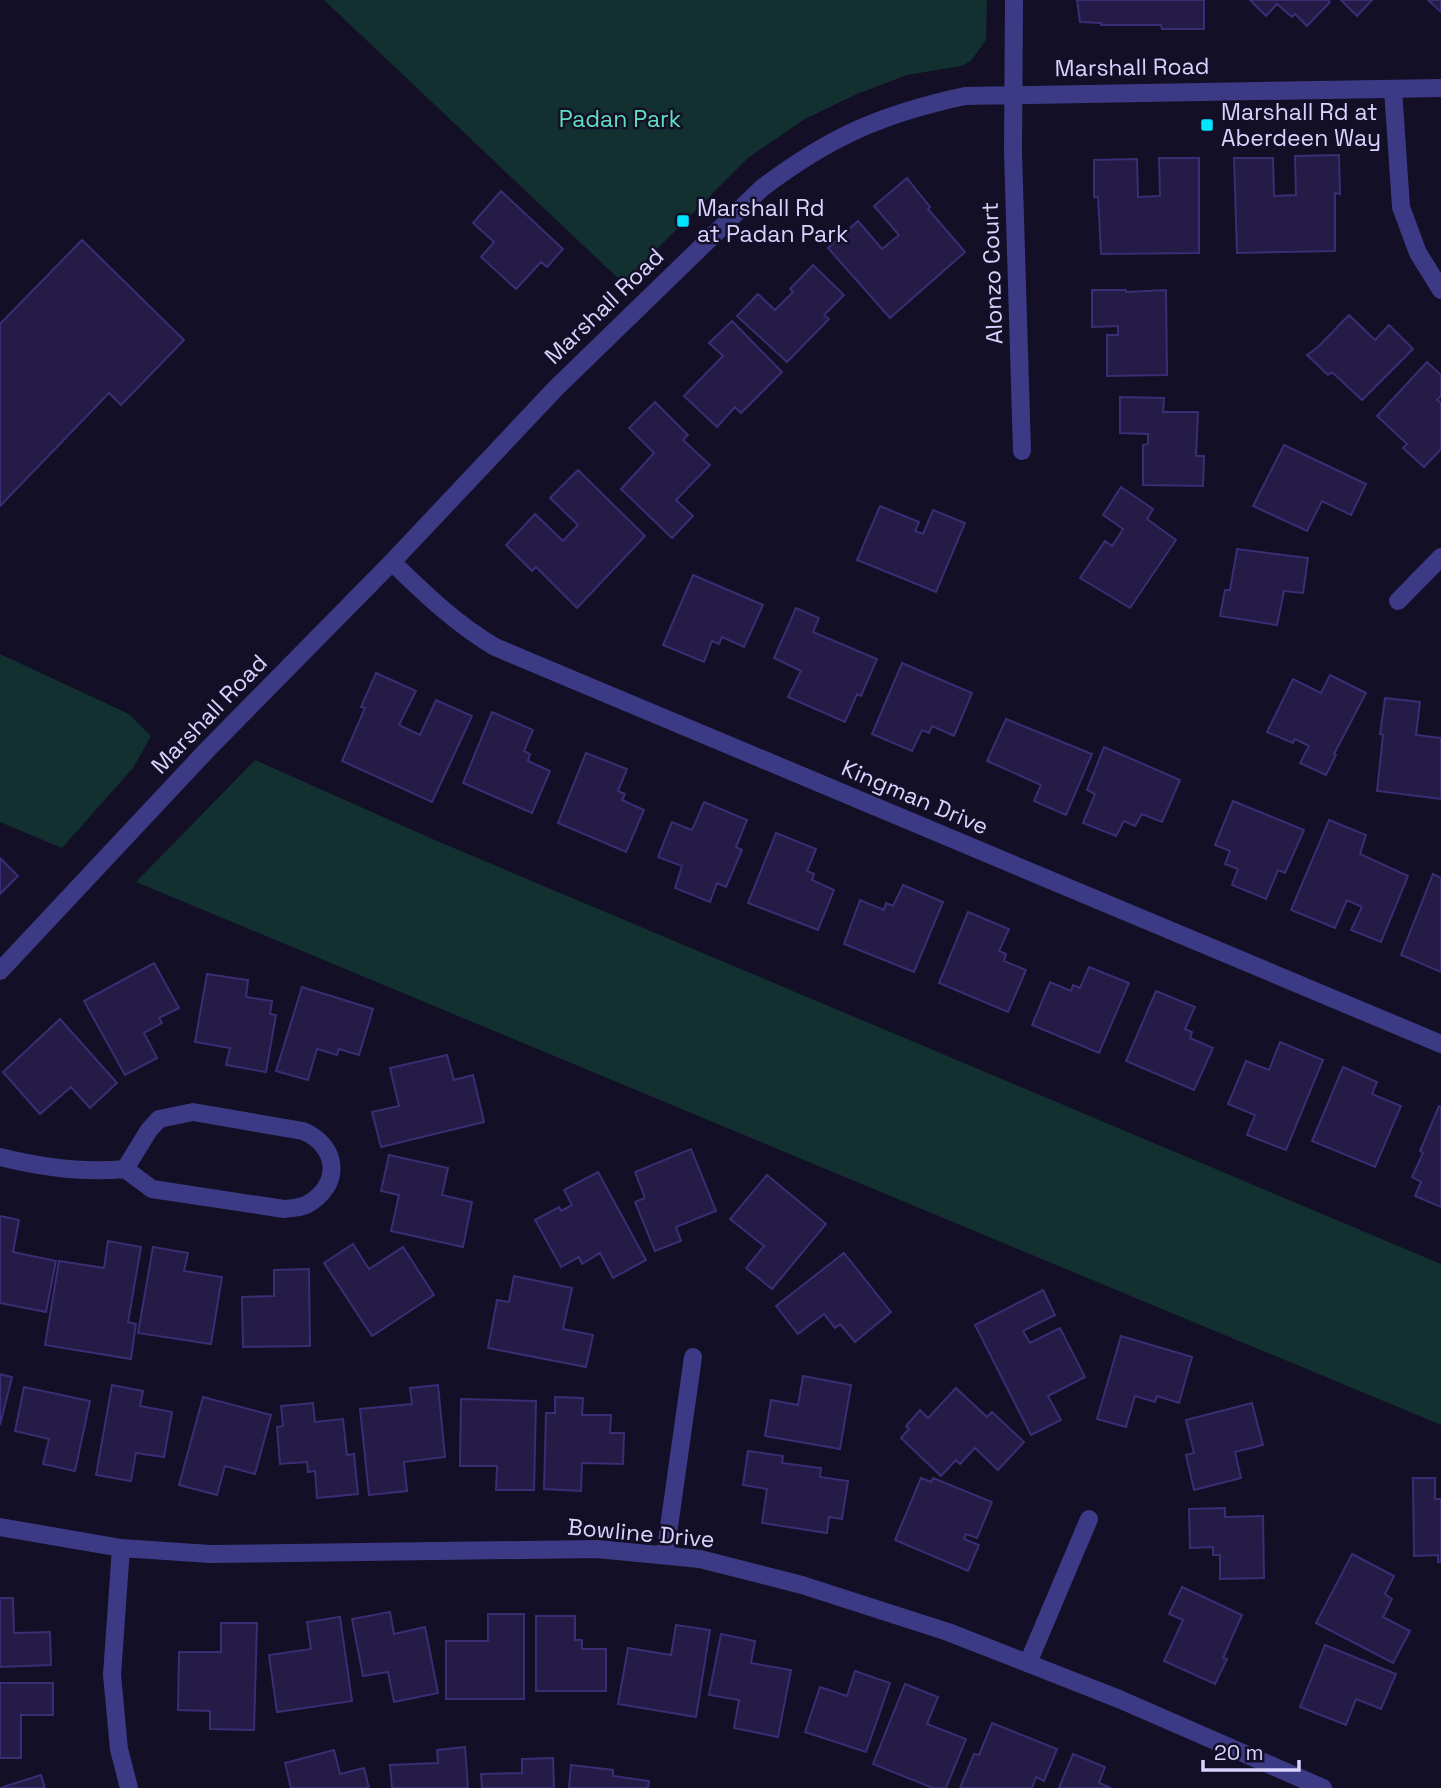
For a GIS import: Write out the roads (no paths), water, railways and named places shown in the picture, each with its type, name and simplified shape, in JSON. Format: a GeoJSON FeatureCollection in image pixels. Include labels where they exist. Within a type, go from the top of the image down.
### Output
{"type":"FeatureCollection","features":[{"type":"Feature","properties":{"kind":"street","name":"Alonzo Court"},"geometry":{"type":"LineString","coordinates":[[1014,0],[1013,152],[1023,451]]}},
{"type":"Feature","properties":{"kind":"street","name":"Marshall Road"},"geometry":{"type":"LineString","coordinates":[[0,971],[207,750],[392,562],[556,388],[762,188],[829,142],[863,125],[917,106],[965,96],[1015,93],[1441,88]]}},
{"type":"Feature","properties":{"kind":"street"},"geometry":{"type":"LineString","coordinates":[[1393,89],[1401,207],[1418,253],[1441,290]]}},
{"type":"Feature","properties":{"kind":"street"},"geometry":{"type":"LineString","coordinates":[[1398,601],[1441,558]]}},
{"type":"Feature","properties":{"kind":"street","name":"Kingman Drive"},"geometry":{"type":"LineString","coordinates":[[392,562],[433,601],[476,636],[495,647],[1441,1044]]}},
{"type":"Feature","properties":{"kind":"street"},"geometry":{"type":"LineString","coordinates":[[0,1157],[20,1162],[101,1171],[125,1168],[152,1189],[284,1209],[303,1206],[314,1199],[325,1188],[332,1174],[331,1158],[324,1145],[313,1135],[193,1112],[159,1119],[125,1168]]}},
{"type":"Feature","properties":{"kind":"street"},"geometry":{"type":"LineString","coordinates":[[665,1555],[693,1357]]}},
{"type":"Feature","properties":{"kind":"street"},"geometry":{"type":"LineString","coordinates":[[1028,1663],[1089,1519]]}},
{"type":"Feature","properties":{"kind":"street","name":"Bowline Drive"},"geometry":{"type":"LineString","coordinates":[[0,1527],[121,1548],[210,1554],[597,1549],[700,1559],[802,1585],[948,1632],[1119,1699],[1323,1788]]}},
{"type":"Feature","properties":{"kind":"street"},"geometry":{"type":"LineString","coordinates":[[121,1548],[112,1675],[119,1749],[129,1788]]}},
{"type":"Feature","properties":{"kind":"place","name":"Marshall Rd at Aberdeen Way"},"geometry":{"type":"Point","coordinates":[1207,125]}},
{"type":"Feature","properties":{"kind":"place","name":"Marshall Rd at Padan Park"},"geometry":{"type":"Point","coordinates":[683,221]}},
{"type":"Feature","properties":{"kind":"park label","name":"Padan Park"},"geometry":{"type":"Point","coordinates":[620,119]}}]}
